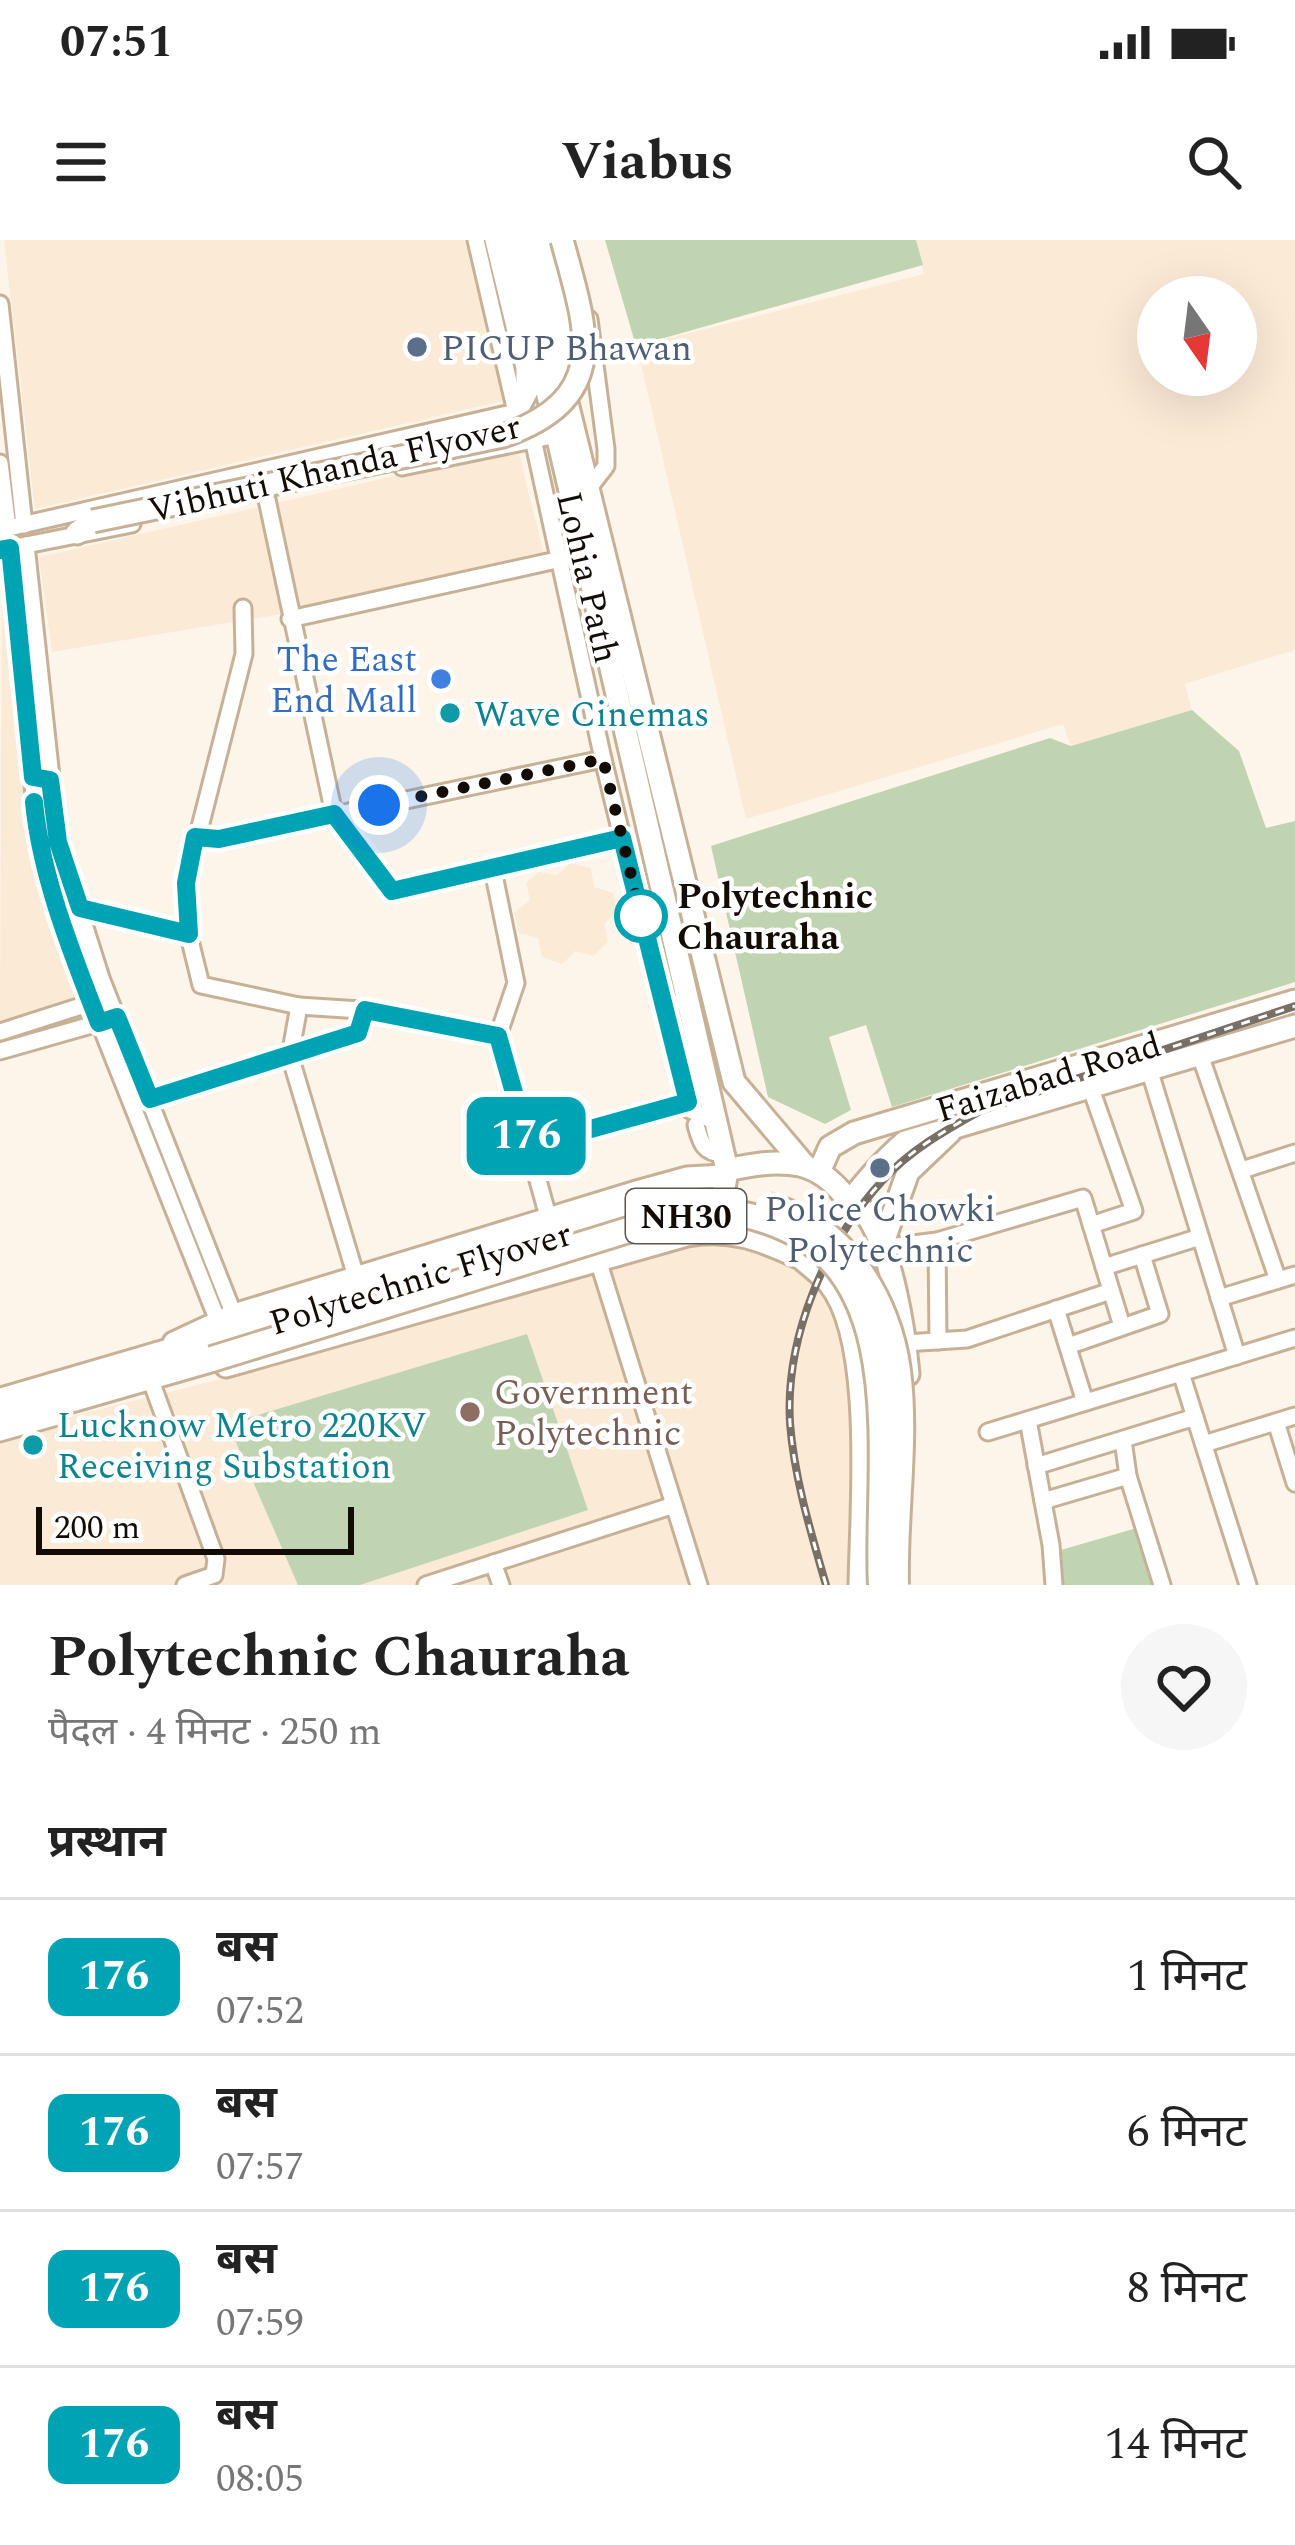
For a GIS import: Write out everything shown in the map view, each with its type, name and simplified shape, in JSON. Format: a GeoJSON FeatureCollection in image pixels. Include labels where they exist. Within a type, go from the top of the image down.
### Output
{"type":"FeatureCollection","features":[{"type":"Feature","properties":{"kind":"highway","name":"Polytechnic Flyover"},"geometry":{"type":"LineString","coordinates":[[144,1369],[218,1334],[647,1208],[706,1197],[779,1208],[808,1220],[837,1242],[860,1270],[888,1329],[898,1370],[896,1585]]}},
{"type":"Feature","properties":{"kind":"highway","name":"Polytechnic Flyover"},"geometry":{"type":"LineString","coordinates":[[218,1334],[654,1222],[711,1212],[774,1223],[800,1234],[823,1252],[862,1306],[881,1413],[881,1585]]}},
{"type":"Feature","properties":{"kind":"highway","name":"NH30"},"geometry":{"type":"LineString","coordinates":[[0,1420],[70,1400],[144,1369]]}},
{"type":"Feature","properties":{"kind":"highway","name":"NH30"},"geometry":{"type":"LineString","coordinates":[[0,1401],[144,1369]]}},
{"type":"Feature","properties":{"kind":"main road"},"geometry":{"type":"LineString","coordinates":[[496,240],[527,367],[527,391],[516,412]]}},
{"type":"Feature","properties":{"kind":"main road","name":"Lohia Path"},"geometry":{"type":"LineString","coordinates":[[512,240],[687,1000],[684,1040],[724,1167]]}},
{"type":"Feature","properties":{"kind":"main road"},"geometry":{"type":"LineString","coordinates":[[527,240],[583,465]]}},
{"type":"Feature","properties":{"kind":"main road"},"geometry":{"type":"LineString","coordinates":[[542,240],[590,437],[583,465]]}},
{"type":"Feature","properties":{"kind":"main road","name":"Vibhuti Khanda Flyover"},"geometry":{"type":"LineString","coordinates":[[85,527],[532,426],[571,394],[585,354],[585,326],[562,240]]}},
{"type":"Feature","properties":{"kind":"main road","name":"Lohia Path"},"geometry":{"type":"LineString","coordinates":[[583,465],[734,1082],[812,1169]]}},
{"type":"Feature","properties":{"kind":"main road","name":"Faizabad Road"},"geometry":{"type":"LineString","coordinates":[[812,1169],[830,1147],[854,1133],[1295,1001]]}},
{"type":"Feature","properties":{"kind":"main road","name":"Faizabad Road"},"geometry":{"type":"LineString","coordinates":[[848,1200],[875,1167],[905,1142],[1295,1026]]}},
{"type":"Feature","properties":{"kind":"main road"},"geometry":{"type":"LineString","coordinates":[[707,1124],[737,1126],[758,1113]]}},
{"type":"Feature","properties":{"kind":"main road"},"geometry":{"type":"LineString","coordinates":[[881,1248],[908,1172],[964,1121]]}},
{"type":"Feature","properties":{"kind":"main road"},"geometry":{"type":"LineString","coordinates":[[144,1369],[218,1334],[357,1280],[682,1179],[724,1167],[781,1162],[812,1169],[864,1210],[881,1248],[905,1343],[909,1378],[906,1585]]}},
{"type":"Feature","properties":{"kind":"main road"},"geometry":{"type":"LineString","coordinates":[[718,1230],[724,1167]]}},
{"type":"Feature","properties":{"kind":"main road"},"geometry":{"type":"LineString","coordinates":[[682,1179],[687,1235]]}},
{"type":"Feature","properties":{"kind":"main road"},"geometry":{"type":"LineString","coordinates":[[801,1258],[841,1218],[848,1200]]}},
{"type":"Feature","properties":{"kind":"main road"},"geometry":{"type":"LineString","coordinates":[[144,1369],[233,1364],[687,1235],[718,1230],[766,1242],[801,1258],[830,1284],[852,1342],[862,1417],[860,1585]]}},
{"type":"Feature","properties":{"kind":"main road"},"geometry":{"type":"LineString","coordinates":[[836,1296],[871,1277],[890,1278]]}},
{"type":"Feature","properties":{"kind":"street"},"geometry":{"type":"LineString","coordinates":[[10,528],[516,412],[476,240]]}},
{"type":"Feature","properties":{"kind":"street"},"geometry":{"type":"LineString","coordinates":[[571,240],[594,342],[607,449],[606,466],[591,498]]}},
{"type":"Feature","properties":{"kind":"street"},"geometry":{"type":"LineString","coordinates":[[0,304],[10,528]]}},
{"type":"Feature","properties":{"kind":"street"},"geometry":{"type":"LineString","coordinates":[[466,424],[472,454]]}},
{"type":"Feature","properties":{"kind":"street"},"geometry":{"type":"LineString","coordinates":[[12,548],[85,527],[557,435]]}},
{"type":"Feature","properties":{"kind":"street"},"geometry":{"type":"LineString","coordinates":[[533,439],[663,1006],[684,1040],[678,1063],[690,1109],[707,1124]]}},
{"type":"Feature","properties":{"kind":"street"},"geometry":{"type":"LineString","coordinates":[[0,463],[10,528]]}},
{"type":"Feature","properties":{"kind":"street"},"geometry":{"type":"LineString","coordinates":[[266,495],[334,814],[392,891],[622,838]]}},
{"type":"Feature","properties":{"kind":"street"},"geometry":{"type":"LineString","coordinates":[[12,548],[49,752],[37,826],[47,873],[99,1023],[187,1219]]}},
{"type":"Feature","properties":{"kind":"street"},"geometry":{"type":"LineString","coordinates":[[12,548],[41,779],[109,997],[150,1099],[218,1334]]}},
{"type":"Feature","properties":{"kind":"street"},"geometry":{"type":"LineString","coordinates":[[290,619],[560,559]]}},
{"type":"Feature","properties":{"kind":"street"},"geometry":{"type":"LineString","coordinates":[[243,608],[244,654],[186,883],[189,934],[201,985],[299,1006],[365,1010],[498,1036]]}},
{"type":"Feature","properties":{"kind":"street"},"geometry":{"type":"LineString","coordinates":[[195,837],[219,839],[603,759]]}},
{"type":"Feature","properties":{"kind":"street"},"geometry":{"type":"LineString","coordinates":[[494,870],[516,982],[498,1036],[549,1220]]}},
{"type":"Feature","properties":{"kind":"street"},"geometry":{"type":"LineString","coordinates":[[80,908],[189,934]]}},
{"type":"Feature","properties":{"kind":"street"},"geometry":{"type":"LineString","coordinates":[[109,997],[5,1030],[7,1049],[117,1017]]}},
{"type":"Feature","properties":{"kind":"street"},"geometry":{"type":"LineString","coordinates":[[663,1006],[687,1000]]}},
{"type":"Feature","properties":{"kind":"street"},"geometry":{"type":"LineString","coordinates":[[299,1006],[290,1056],[357,1280]]}},
{"type":"Feature","properties":{"kind":"street"},"geometry":{"type":"LineString","coordinates":[[150,1099],[358,1033],[365,1010]]}},
{"type":"Feature","properties":{"kind":"street"},"geometry":{"type":"LineString","coordinates":[[1200,1055],[1278,1280]]}},
{"type":"Feature","properties":{"kind":"street"},"geometry":{"type":"LineString","coordinates":[[1149,1069],[1237,1356]]}},
{"type":"Feature","properties":{"kind":"street"},"geometry":{"type":"LineString","coordinates":[[1090,1086],[1134,1211],[1091,1225]]}},
{"type":"Feature","properties":{"kind":"street"},"geometry":{"type":"LineString","coordinates":[[529,1146],[688,1102]]}},
{"type":"Feature","properties":{"kind":"street"},"geometry":{"type":"LineString","coordinates":[[1242,1170],[1295,1154]]}},
{"type":"Feature","properties":{"kind":"street"},"geometry":{"type":"LineString","coordinates":[[881,1248],[938,1240],[1083,1198],[1122,1326]]}},
{"type":"Feature","properties":{"kind":"street"},"geometry":{"type":"LineString","coordinates":[[1104,1267],[1200,1237]]}},
{"type":"Feature","properties":{"kind":"street"},"geometry":{"type":"LineString","coordinates":[[938,1240],[938,1341]]}},
{"type":"Feature","properties":{"kind":"street"},"geometry":{"type":"LineString","coordinates":[[1068,1346],[1160,1315],[1142,1255]]}},
{"type":"Feature","properties":{"kind":"street"},"geometry":{"type":"LineString","coordinates":[[598,1260],[699,1585]]}},
{"type":"Feature","properties":{"kind":"street"},"geometry":{"type":"LineString","coordinates":[[1219,1298],[1295,1275]]}},
{"type":"Feature","properties":{"kind":"street"},"geometry":{"type":"LineString","coordinates":[[905,1343],[967,1339],[1111,1291]]}},
{"type":"Feature","properties":{"kind":"street"},"geometry":{"type":"LineString","coordinates":[[1056,1309],[1085,1402]]}},
{"type":"Feature","properties":{"kind":"street"},"geometry":{"type":"LineString","coordinates":[[988,1432],[1295,1338]]}},
{"type":"Feature","properties":{"kind":"street"},"geometry":{"type":"LineString","coordinates":[[144,1369],[216,1559],[214,1575],[185,1585]]}},
{"type":"Feature","properties":{"kind":"street"},"geometry":{"type":"LineString","coordinates":[[1181,1373],[1248,1585]]}},
{"type":"Feature","properties":{"kind":"street"},"geometry":{"type":"LineString","coordinates":[[0,1432],[57,1417],[70,1400]]}},
{"type":"Feature","properties":{"kind":"street"},"geometry":{"type":"LineString","coordinates":[[1204,1444],[1295,1415]]}},
{"type":"Feature","properties":{"kind":"street"},"geometry":{"type":"LineString","coordinates":[[1036,1466],[1195,1417]]}},
{"type":"Feature","properties":{"kind":"street"},"geometry":{"type":"LineString","coordinates":[[1028,1420],[1054,1585]]}},
{"type":"Feature","properties":{"kind":"street"},"geometry":{"type":"LineString","coordinates":[[1276,1421],[1295,1483]]}},
{"type":"Feature","properties":{"kind":"street"},"geometry":{"type":"LineString","coordinates":[[1123,1440],[1128,1476],[1162,1585]]}},
{"type":"Feature","properties":{"kind":"street"},"geometry":{"type":"LineString","coordinates":[[1043,1501],[1128,1476]]}},
{"type":"Feature","properties":{"kind":"street"},"geometry":{"type":"LineString","coordinates":[[426,1585],[674,1505]]}},
{"type":"Feature","properties":{"kind":"street"},"geometry":{"type":"LineString","coordinates":[[493,1563],[501,1585]]}},
{"type":"Feature","properties":{"kind":"shaded area"},"geometry":{"type":"Polygon","coordinates":[[[4,240],[465,240],[503,401],[35,509],[4,240]]]}},
{"type":"Feature","properties":{"kind":"shaded area"},"geometry":{"type":"Polygon","coordinates":[[[916,240],[1295,240],[1295,650],[1185,684],[1192,710],[1071,746],[1063,724],[746,819],[637,346],[924,274],[916,240]]]}},
{"type":"Feature","properties":{"kind":"shaded area"},"geometry":{"type":"Polygon","coordinates":[[[518,448],[543,552],[276,615],[52,652],[39,557],[518,448]]]}},
{"type":"Feature","properties":{"kind":"shaded area"},"geometry":{"type":"Polygon","coordinates":[[[2,564],[26,820],[41,884],[80,999],[0,1023],[2,564]]]}},
{"type":"Feature","properties":{"kind":"shaded area"},"geometry":{"type":"Polygon","coordinates":[[[571,863],[591,868],[594,887],[613,893],[617,910],[604,924],[608,942],[593,956],[575,951],[562,964],[542,957],[538,938],[519,933],[514,913],[530,900],[526,883],[539,872],[557,875],[571,863]]]}},
{"type":"Feature","properties":{"kind":"shaded area","name":"Government Polytechnic"},"geometry":{"type":"Polygon","coordinates":[[[709,1242],[763,1248],[801,1270],[829,1298],[841,1331],[851,1389],[853,1585],[0,1585],[0,1434],[217,1380],[709,1242]]]}},
{"type":"Feature","properties":{"kind":"green space"},"geometry":{"type":"Polygon","coordinates":[[[605,240],[916,240],[923,265],[636,346],[605,240]]]}},
{"type":"Feature","properties":{"kind":"green space"},"geometry":{"type":"Polygon","coordinates":[[[1192,710],[1239,751],[1266,828],[1295,821],[1295,982],[892,1107],[866,1025],[829,1037],[851,1110],[825,1124],[768,1097],[711,846],[1050,738],[1071,746],[1192,710]]]}},
{"type":"Feature","properties":{"kind":"green space"},"geometry":{"type":"Polygon","coordinates":[[[527,1334],[588,1510],[360,1585],[298,1585],[228,1424],[527,1334]]]}},
{"type":"Feature","properties":{"kind":"green space"},"geometry":{"type":"Polygon","coordinates":[[[1140,1527],[1157,1585],[1057,1585],[1054,1552],[1140,1527]]]}},
{"type":"Feature","properties":{"kind":"railway"},"geometry":{"type":"LineString","coordinates":[[826,1585],[795,1464],[790,1390],[813,1293],[862,1205],[905,1159],[980,1111],[1295,1006]]}},
{"type":"Feature","properties":{"kind":"bus line","name":"176"},"geometry":{"type":"LineString","coordinates":[[0,550],[10,548],[33,777],[50,780],[58,842],[80,908],[189,934],[186,883],[195,837],[219,839],[334,814],[392,891],[622,838],[688,1102],[529,1146],[498,1036],[365,1010],[358,1033],[150,1099],[117,1017],[99,1023],[47,873],[34,802]]}},
{"type":"Feature","properties":{"kind":"place","name":"PICUP Bhawan"},"geometry":{"type":"Point","coordinates":[417,347]}},
{"type":"Feature","properties":{"kind":"place","name":"The East End Mall"},"geometry":{"type":"Point","coordinates":[441,679]}},
{"type":"Feature","properties":{"kind":"place","name":"Wave Cinemas"},"geometry":{"type":"Point","coordinates":[450,713]}},
{"type":"Feature","properties":{"kind":"place","name":"Polytechnic Chauraha"},"geometry":{"type":"Point","coordinates":[641,916]}},
{"type":"Feature","properties":{"kind":"place","name":"Police Chowki Polytechnic"},"geometry":{"type":"Point","coordinates":[880,1168]}},
{"type":"Feature","properties":{"kind":"place","name":"Government Polytechnic"},"geometry":{"type":"Point","coordinates":[470,1412]}},
{"type":"Feature","properties":{"kind":"place","name":"Lucknow Metro 220KV Receiving Substation"},"geometry":{"type":"Point","coordinates":[33,1445]}},
{"type":"Feature","properties":{"kind":"route"},"geometry":{"type":"LineString","coordinates":[[379,805],[603,759],[641,916]]}}]}
